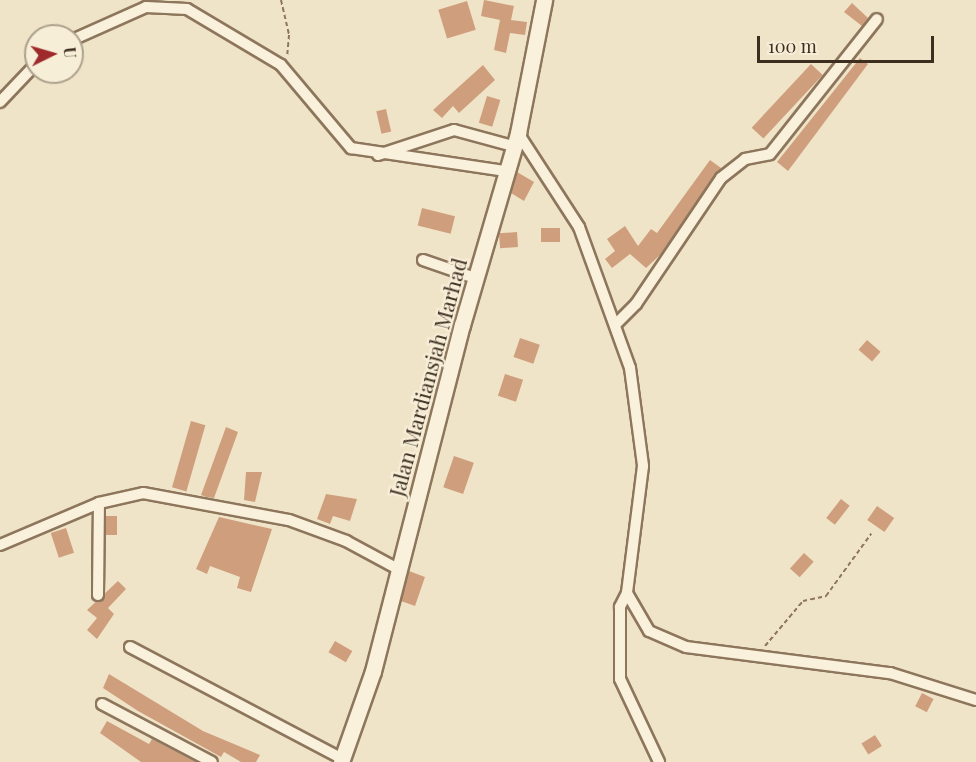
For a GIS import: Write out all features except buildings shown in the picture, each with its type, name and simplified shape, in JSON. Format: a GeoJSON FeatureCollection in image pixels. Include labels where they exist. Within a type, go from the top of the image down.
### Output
{"type":"FeatureCollection","features":[{"type":"Feature","properties":{"kind":"street","name":"Jalan Mardiansjah Marhad"},"geometry":{"type":"LineString","coordinates":[[342,761],[373,671],[475,278],[504,171],[516,140],[544,0]]}},
{"type":"Feature","properties":{"kind":"street"},"geometry":{"type":"LineString","coordinates":[[84,35],[146,7],[187,9],[281,64],[335,133],[351,148],[378,155],[504,171]]}},
{"type":"Feature","properties":{"kind":"street"},"geometry":{"type":"LineString","coordinates":[[615,325],[641,296],[721,178],[745,159],[770,154],[877,19]]}},
{"type":"Feature","properties":{"kind":"street"},"geometry":{"type":"LineString","coordinates":[[0,102],[24,77]]}},
{"type":"Feature","properties":{"kind":"street"},"geometry":{"type":"LineString","coordinates":[[378,155],[454,130],[516,140],[579,227],[615,325],[637,400],[643,466],[627,593],[620,607],[620,679],[659,762]]}},
{"type":"Feature","properties":{"kind":"street"},"geometry":{"type":"LineString","coordinates":[[423,260],[475,278]]}},
{"type":"Feature","properties":{"kind":"street"},"geometry":{"type":"LineString","coordinates":[[0,545],[99,503],[143,493],[289,520],[346,541],[398,569]]}},
{"type":"Feature","properties":{"kind":"street"},"geometry":{"type":"LineString","coordinates":[[98,595],[99,503]]}},
{"type":"Feature","properties":{"kind":"street"},"geometry":{"type":"LineString","coordinates":[[627,593],[648,631],[666,640],[890,673],[976,700]]}},
{"type":"Feature","properties":{"kind":"street"},"geometry":{"type":"LineString","coordinates":[[130,648],[342,761]]}},
{"type":"Feature","properties":{"kind":"street"},"geometry":{"type":"LineString","coordinates":[[102,704],[212,762]]}},
{"type":"Feature","properties":{"kind":"path"},"geometry":{"type":"LineString","coordinates":[[281,0],[289,35],[281,64]]}},
{"type":"Feature","properties":{"kind":"path"},"geometry":{"type":"LineString","coordinates":[[759,654],[803,601],[826,596],[871,534]]}}]}
